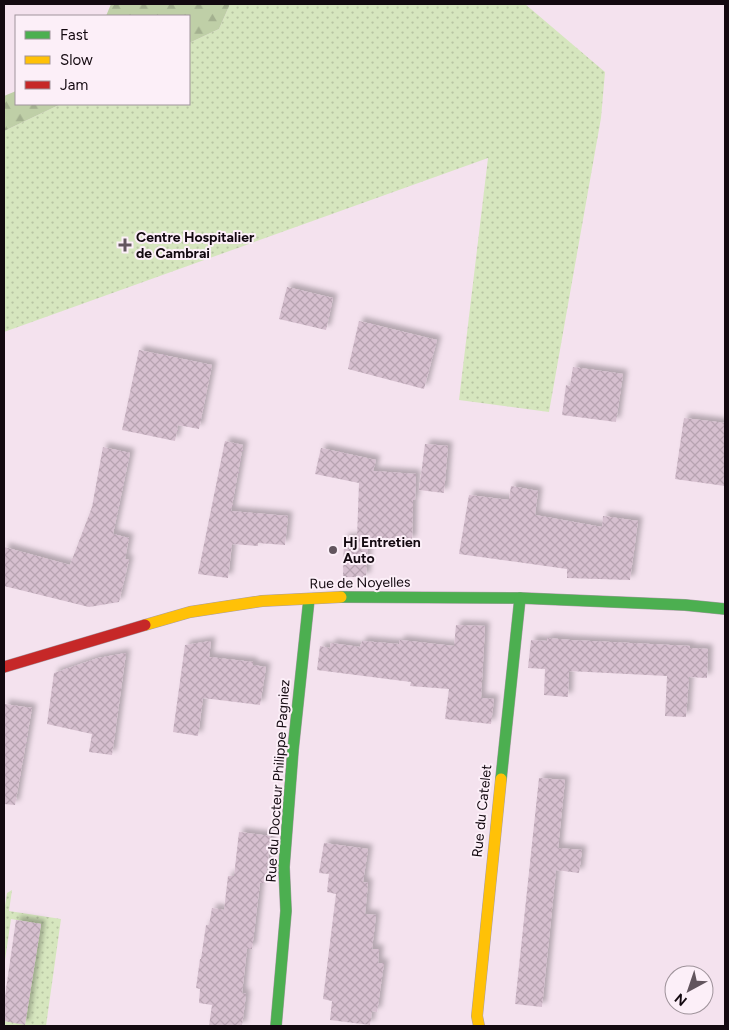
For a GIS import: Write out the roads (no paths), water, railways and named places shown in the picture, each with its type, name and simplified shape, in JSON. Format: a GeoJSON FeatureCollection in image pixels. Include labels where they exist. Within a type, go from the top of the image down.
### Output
{"type":"FeatureCollection","features":[{"type":"Feature","properties":{"kind":"street","name":"Rue de Noyelles"},"geometry":{"type":"LineString","coordinates":[[4,667],[190,612],[262,601],[344,597],[520,598],[684,605],[725,609]]}},
{"type":"Feature","properties":{"kind":"street","name":"Rue du Catelet"},"geometry":{"type":"LineString","coordinates":[[479,1026],[477,1016],[520,598]]}},
{"type":"Feature","properties":{"kind":"street","name":"Rue du Docteur Philippe Pagniez"},"geometry":{"type":"LineString","coordinates":[[276,1026],[286,911],[284,867],[293,750],[310,599]]}},
{"type":"Feature","properties":{"kind":"place","name":"Centre Hospitalier de Cambrai"},"geometry":{"type":"Point","coordinates":[125,245]}},
{"type":"Feature","properties":{"kind":"place","name":"Hj Entretien Auto"},"geometry":{"type":"Point","coordinates":[333,550]}}]}
